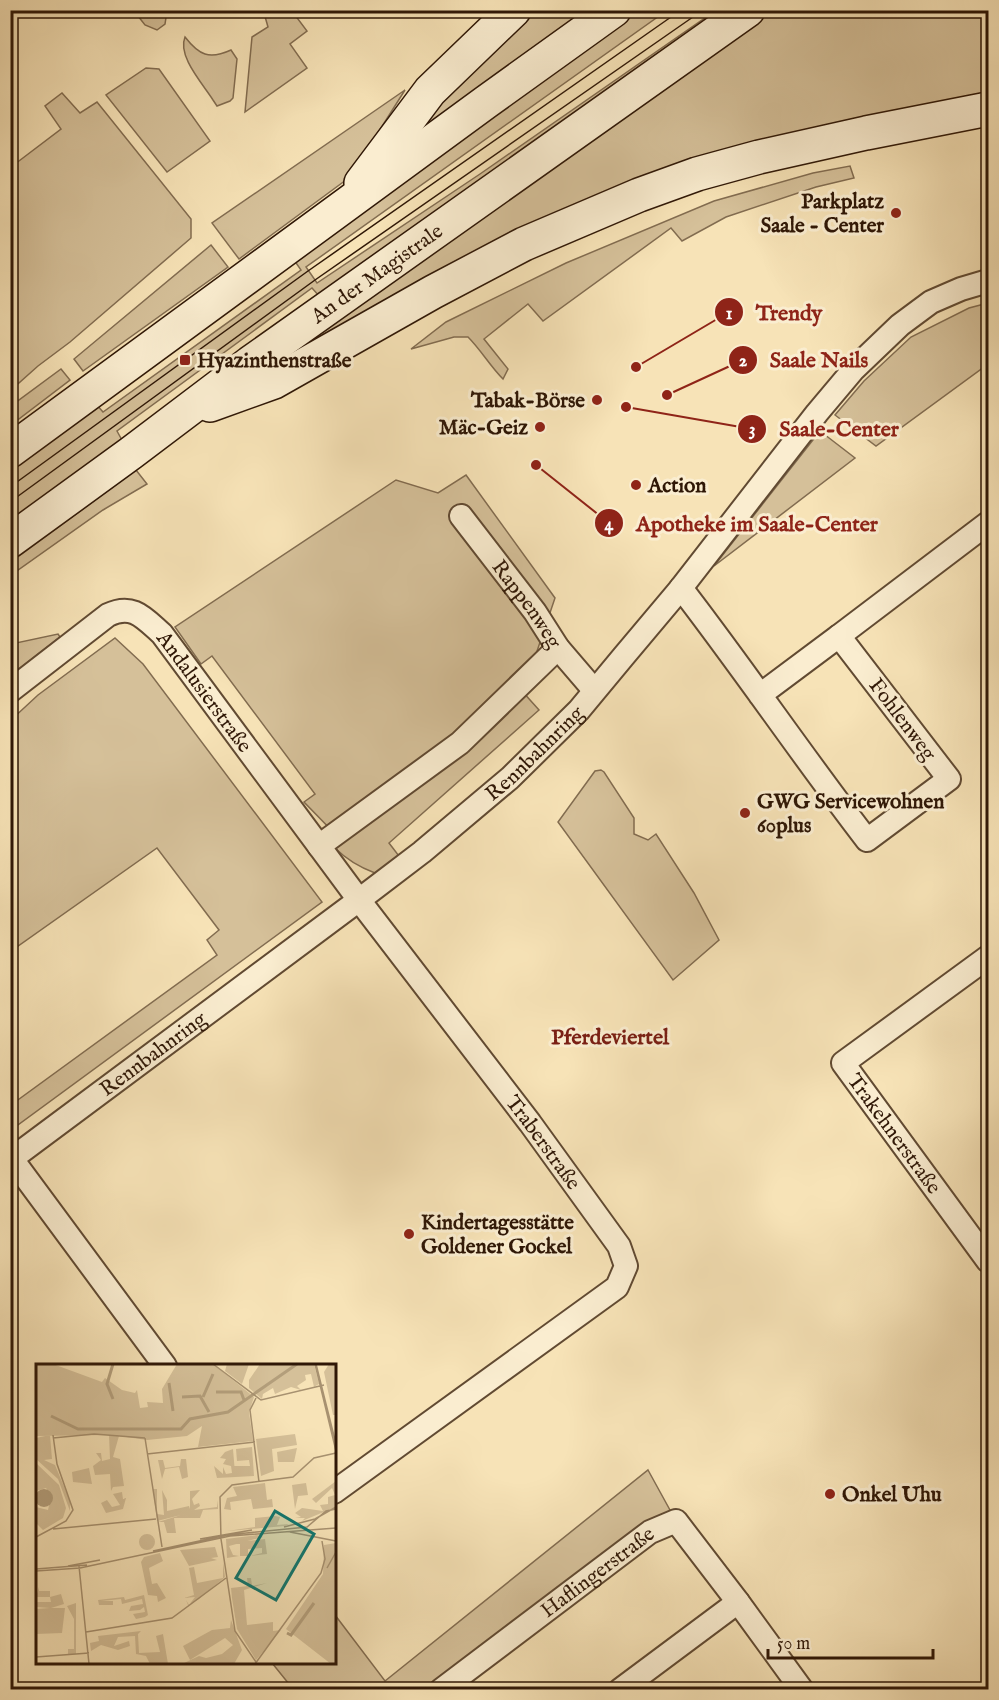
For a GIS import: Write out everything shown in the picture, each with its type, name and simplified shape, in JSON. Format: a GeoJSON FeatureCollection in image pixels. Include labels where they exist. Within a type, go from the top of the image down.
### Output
{"type":"FeatureCollection","features":[{"type":"Feature","properties":{"kind":"main road"},"geometry":{"type":"LineString","coordinates":[[340,211],[430,91],[514,10]]}},
{"type":"Feature","properties":{"kind":"main road"},"geometry":{"type":"LineString","coordinates":[[10,452],[614,10]]}},
{"type":"Feature","properties":{"kind":"main road","name":"An der Magistrale"},"geometry":{"type":"LineString","coordinates":[[10,540],[250,363],[748,10]]}},
{"type":"Feature","properties":{"kind":"main road"},"geometry":{"type":"LineString","coordinates":[[188,410],[218,404],[274,382],[433,292],[524,244],[639,195],[697,174],[759,157],[988,109]]}},
{"type":"Feature","properties":{"kind":"street","name":"Rennbahnring"},"geometry":{"type":"LineString","coordinates":[[11,1159],[422,852],[510,778],[576,712],[681,588],[854,369],[900,325],[931,302],[961,289],[988,282]]}},
{"type":"Feature","properties":{"kind":"street","name":"Rappenweg"},"geometry":{"type":"LineString","coordinates":[[461,516],[535,612],[558,648],[594,690]]}},
{"type":"Feature","properties":{"kind":"street"},"geometry":{"type":"LineString","coordinates":[[760,695],[988,524]]}},
{"type":"Feature","properties":{"kind":"street","name":"Fohlenweg"},"geometry":{"type":"LineString","coordinates":[[681,588],[867,840],[949,779],[839,636]]}},
{"type":"Feature","properties":{"kind":"street","name":"Andalusierstraße"},"geometry":{"type":"LineString","coordinates":[[10,691],[108,615],[118,610],[130,610],[139,614],[162,634],[359,900]]}},
{"type":"Feature","properties":{"kind":"street"},"geometry":{"type":"LineString","coordinates":[[319,846],[460,743],[558,648]]}},
{"type":"Feature","properties":{"kind":"street","name":"Traberstraße"},"geometry":{"type":"LineString","coordinates":[[336,1491],[617,1287],[626,1266],[619,1246],[536,1131],[359,900]]}},
{"type":"Feature","properties":{"kind":"street","name":"Trakehnerstraße"},"geometry":{"type":"LineString","coordinates":[[988,957],[843,1063],[988,1260]]}},
{"type":"Feature","properties":{"kind":"street"},"geometry":{"type":"LineString","coordinates":[[11,1159],[164,1364]]}},
{"type":"Feature","properties":{"kind":"street","name":"Haflingerstraße"},"geometry":{"type":"LineString","coordinates":[[441,1689],[650,1532],[676,1521],[802,1689]]}},
{"type":"Feature","properties":{"kind":"street"},"geometry":{"type":"LineString","coordinates":[[620,1689],[738,1602]]}},
{"type":"Feature","properties":{"kind":"shaded area"},"geometry":{"type":"Polygon","coordinates":[[[269,10],[292,11],[307,31],[290,44],[307,68],[245,112],[252,37],[268,27],[264,13],[269,10]]]}},
{"type":"Feature","properties":{"kind":"shaded area"},"geometry":{"type":"Polygon","coordinates":[[[134,11],[167,11],[165,24],[157,30],[145,25],[134,11]]]}},
{"type":"Feature","properties":{"kind":"shaded area"},"geometry":{"type":"Polygon","coordinates":[[[529,11],[589,11],[419,132],[455,79],[529,11]]]}},
{"type":"Feature","properties":{"kind":"shaded area"},"geometry":{"type":"Polygon","coordinates":[[[637,11],[666,11],[306,267],[317,283],[480,174],[715,11],[728,11],[320,297],[312,288],[117,431],[123,442],[11,525],[10,464],[96,404],[103,412],[301,270],[294,260],[637,11]]]}},
{"type":"Feature","properties":{"kind":"shaded area"},"geometry":{"type":"Polygon","coordinates":[[[772,11],[988,11],[988,97],[800,135],[277,367],[274,361],[772,11]]]}},
{"type":"Feature","properties":{"kind":"shaded area"},"geometry":{"type":"Polygon","coordinates":[[[185,37],[195,48],[205,54],[216,55],[231,50],[237,59],[233,98],[230,101],[217,106],[188,61],[183,45],[185,37]]]}},
{"type":"Feature","properties":{"kind":"shaded area"},"geometry":{"type":"Polygon","coordinates":[[[146,68],[159,69],[210,141],[167,172],[106,95],[146,68]]]}},
{"type":"Feature","properties":{"kind":"shaded area"},"geometry":{"type":"Polygon","coordinates":[[[405,90],[350,177],[239,259],[212,223],[405,90]]]}},
{"type":"Feature","properties":{"kind":"shaded area"},"geometry":{"type":"Polygon","coordinates":[[[62,93],[80,113],[97,102],[191,219],[191,238],[11,390],[11,167],[61,129],[45,106],[62,93]]]}},
{"type":"Feature","properties":{"kind":"shaded area"},"geometry":{"type":"Polygon","coordinates":[[[850,166],[854,178],[816,187],[726,217],[682,241],[671,228],[543,321],[528,304],[484,339],[508,369],[503,379],[468,337],[454,337],[411,349],[446,322],[566,263],[714,201],[813,173],[850,166]]]}},
{"type":"Feature","properties":{"kind":"shaded area"},"geometry":{"type":"Polygon","coordinates":[[[211,245],[228,267],[83,371],[74,359],[211,245]]]}},
{"type":"Feature","properties":{"kind":"shaded area"},"geometry":{"type":"Polygon","coordinates":[[[988,303],[988,364],[876,446],[835,415],[864,381],[911,337],[969,308],[988,303]]]}},
{"type":"Feature","properties":{"kind":"shaded area"},"geometry":{"type":"Polygon","coordinates":[[[61,369],[70,380],[11,425],[11,406],[61,369]]]}},
{"type":"Feature","properties":{"kind":"shaded area"},"geometry":{"type":"Polygon","coordinates":[[[820,431],[855,458],[714,566],[820,431]]]}},
{"type":"Feature","properties":{"kind":"shaded area"},"geometry":{"type":"Polygon","coordinates":[[[136,470],[147,484],[103,510],[11,575],[11,562],[136,470]]]}},
{"type":"Feature","properties":{"kind":"shaded area"},"geometry":{"type":"Polygon","coordinates":[[[466,475],[555,598],[533,663],[513,681],[539,710],[389,843],[399,856],[375,873],[354,863],[335,848],[339,838],[304,802],[315,794],[212,656],[201,664],[175,627],[396,480],[438,493],[466,475]]]}},
{"type":"Feature","properties":{"kind":"shaded area"},"geometry":{"type":"Polygon","coordinates":[[[58,634],[60,637],[11,675],[11,644],[58,634]]]}},
{"type":"Feature","properties":{"kind":"shaded area"},"geometry":{"type":"Polygon","coordinates":[[[115,638],[143,664],[322,902],[11,1130],[11,1097],[15,1102],[217,955],[207,940],[219,930],[157,848],[11,951],[11,720],[38,695],[115,638]]]}},
{"type":"Feature","properties":{"kind":"shaded area"},"geometry":{"type":"Polygon","coordinates":[[[601,770],[634,818],[634,834],[648,840],[656,834],[694,893],[719,940],[673,980],[558,822],[595,771],[601,770]]]}},
{"type":"Feature","properties":{"kind":"shaded area"},"geometry":{"type":"Polygon","coordinates":[[[648,1470],[676,1521],[441,1689],[293,1689],[273,1664],[336,1664],[336,1616],[385,1681],[648,1470]]]}},
{"type":"Feature","properties":{"kind":"tram line"},"geometry":{"type":"LineString","coordinates":[[10,487],[308,271],[681,10]]}},
{"type":"Feature","properties":{"kind":"tram line"},"geometry":{"type":"LineString","coordinates":[[10,502],[315,280],[703,10]]}},
{"type":"Feature","properties":{"kind":"place","name":"Parkplatz Saale - Center"},"geometry":{"type":"Point","coordinates":[896,213]}},
{"type":"Feature","properties":{"kind":"place","name":"Hyazinthenstraße"},"geometry":{"type":"Point","coordinates":[185,360]}},
{"type":"Feature","properties":{"kind":"place","name":"Trendy"},"geometry":{"type":"Point","coordinates":[636,367]}},
{"type":"Feature","properties":{"kind":"place","name":"Saale Nails"},"geometry":{"type":"Point","coordinates":[667,395]}},
{"type":"Feature","properties":{"kind":"place","name":"Tabak-Börse"},"geometry":{"type":"Point","coordinates":[597,400]}},
{"type":"Feature","properties":{"kind":"place","name":"Saale-Center"},"geometry":{"type":"Point","coordinates":[626,407]}},
{"type":"Feature","properties":{"kind":"place","name":"Mäc-Geiz"},"geometry":{"type":"Point","coordinates":[540,427]}},
{"type":"Feature","properties":{"kind":"place","name":"Apotheke im Saale-Center"},"geometry":{"type":"Point","coordinates":[536,465]}},
{"type":"Feature","properties":{"kind":"place","name":"Action"},"geometry":{"type":"Point","coordinates":[636,485]}},
{"type":"Feature","properties":{"kind":"place","name":"GWG Servicewohnen 60plus"},"geometry":{"type":"Point","coordinates":[745,813]}},
{"type":"Feature","properties":{"kind":"place","name":"Kindertagesstätte Goldener Gockel"},"geometry":{"type":"Point","coordinates":[409,1234]}},
{"type":"Feature","properties":{"kind":"place","name":"Onkel Uhu"},"geometry":{"type":"Point","coordinates":[830,1494]}},
{"type":"Feature","properties":{"kind":"district","name":"Pferdeviertel"},"geometry":{"type":"Point","coordinates":[610,1036]}}]}
